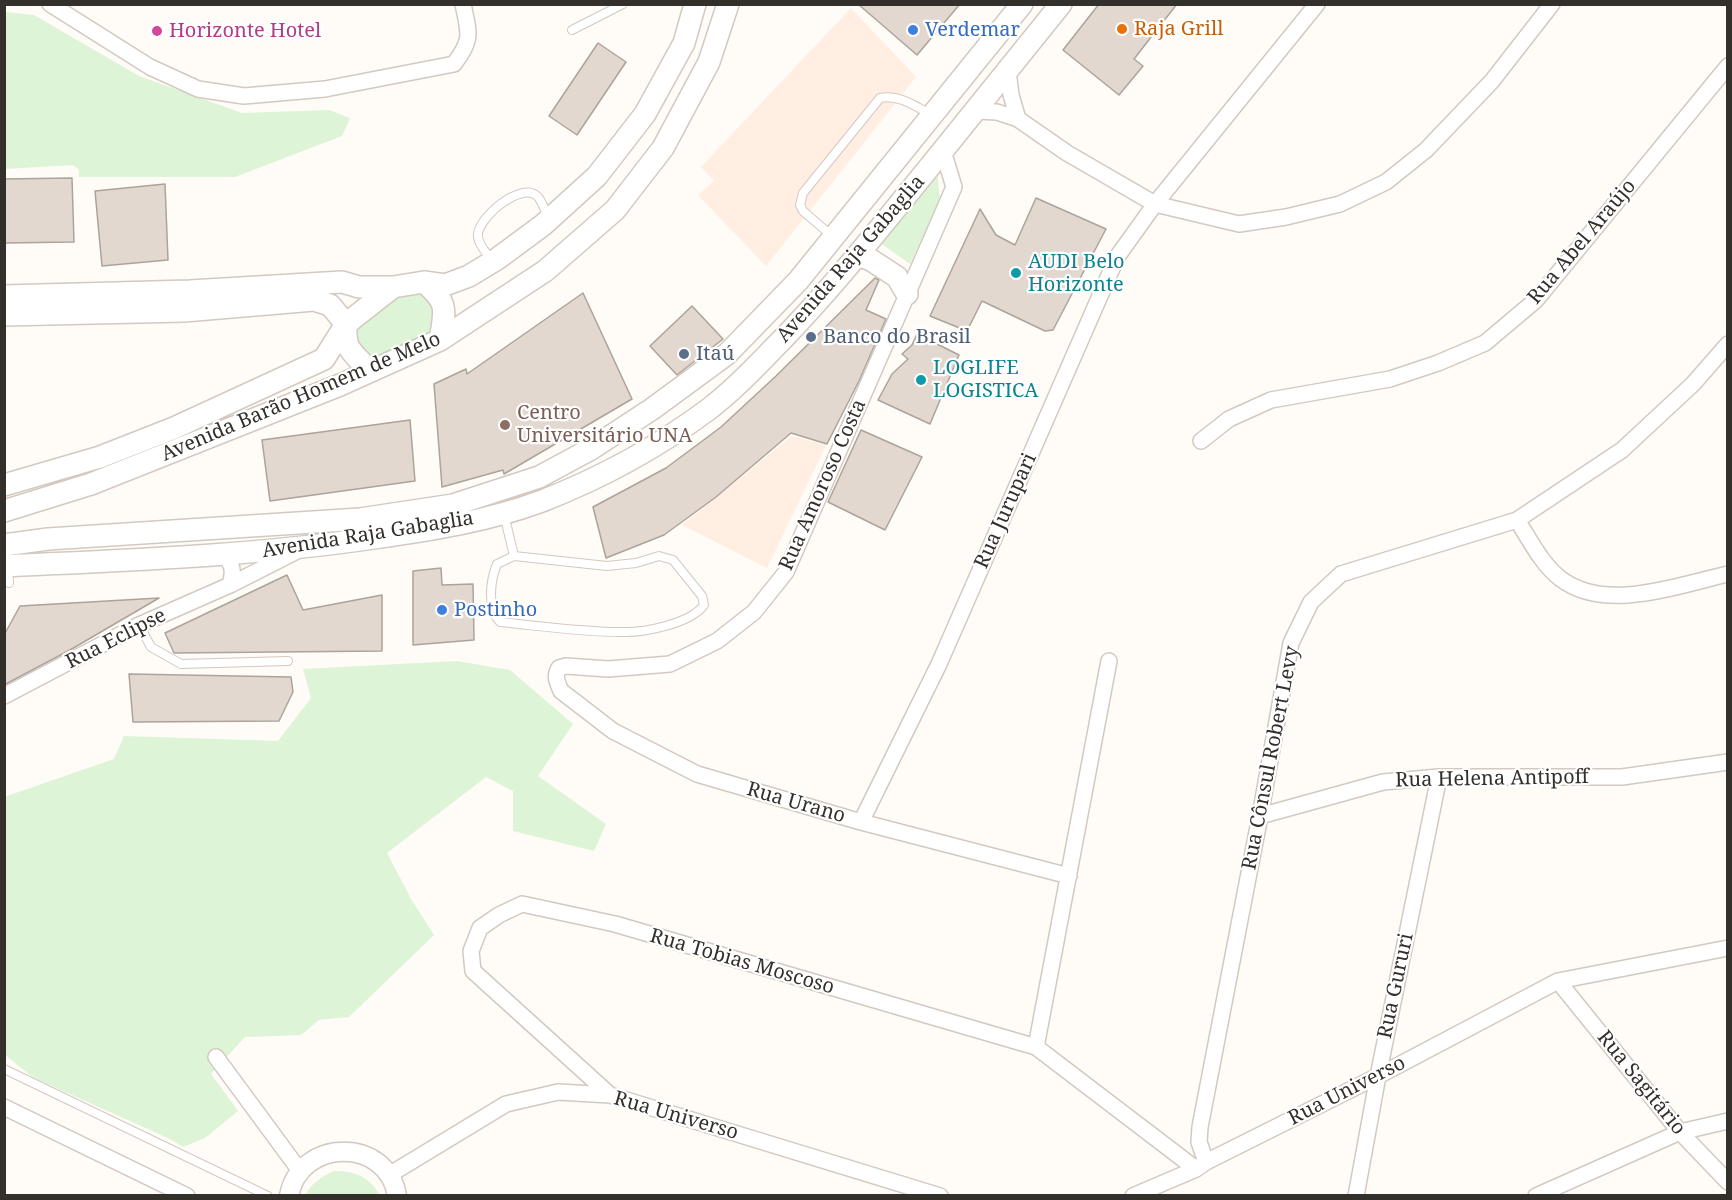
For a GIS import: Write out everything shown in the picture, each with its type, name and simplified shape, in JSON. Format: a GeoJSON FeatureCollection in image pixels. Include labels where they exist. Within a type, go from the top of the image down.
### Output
{"type":"FeatureCollection","features":[{"type":"Feature","properties":{"kind":"main road","name":"Avenida Barão Homem de Melo"},"geometry":{"type":"LineString","coordinates":[[4,485],[100,457],[174,428],[324,359],[346,324],[393,287],[424,282],[445,285],[469,276],[492,262],[550,219],[597,176],[645,114],[684,43],[695,4]]}},
{"type":"Feature","properties":{"kind":"main road","name":"Avenida Barão Homem de Melo"},"geometry":{"type":"LineString","coordinates":[[4,511],[91,484],[321,393],[440,340],[545,271],[615,210],[663,148],[709,62],[728,4]]}},
{"type":"Feature","properties":{"kind":"main road","name":"Avenida Raja Gabaglia"},"geometry":{"type":"LineString","coordinates":[[4,545],[48,539],[360,519],[453,505],[539,477],[591,449],[652,409],[727,354],[798,281],[1022,4]]}},
{"type":"Feature","properties":{"kind":"main road","name":"Avenida Raja Gabaglia"},"geometry":{"type":"LineString","coordinates":[[7,572],[303,548],[456,524],[540,502],[603,475],[671,436],[711,407],[750,373],[799,323],[858,255],[1061,4]]}},
{"type":"Feature","properties":{"kind":"main road"},"geometry":{"type":"LineString","coordinates":[[858,255],[871,260],[897,277],[907,294]]}},
{"type":"Feature","properties":{"kind":"main road"},"geometry":{"type":"LineString","coordinates":[[4,315],[187,301],[342,282],[359,287],[393,287]]}},
{"type":"Feature","properties":{"kind":"main road"},"geometry":{"type":"LineString","coordinates":[[424,282],[437,293],[444,304],[440,340]]}},
{"type":"Feature","properties":{"kind":"main road"},"geometry":{"type":"LineString","coordinates":[[4,296],[187,301],[314,300],[330,305],[346,324],[346,344],[352,353],[365,366],[378,367]]}},
{"type":"Feature","properties":{"kind":"street"},"geometry":{"type":"LineString","coordinates":[[50,4],[150,67],[198,89],[244,96],[325,89],[454,64],[467,47],[469,31],[463,4]]}},
{"type":"Feature","properties":{"kind":"street","name":"Rua Jurupari"},"geometry":{"type":"LineString","coordinates":[[861,822],[939,664],[1117,257],[1155,204],[1317,4]]}},
{"type":"Feature","properties":{"kind":"street"},"geometry":{"type":"LineString","coordinates":[[976,111],[997,112],[1018,119],[1067,153],[1155,204],[1239,224],[1286,217],[1340,204],[1386,182],[1426,150],[1484,90],[1552,4]]}},
{"type":"Feature","properties":{"kind":"street","name":"Rua Abel Araújo"},"geometry":{"type":"LineString","coordinates":[[1202,441],[1229,420],[1271,400],[1390,379],[1438,363],[1485,343],[1536,300],[1728,66]]}},
{"type":"Feature","properties":{"kind":"street"},"geometry":{"type":"LineString","coordinates":[[1008,71],[1011,95],[1018,119]]}},
{"type":"Feature","properties":{"kind":"street","name":"Rua Amoroso Costa"},"geometry":{"type":"LineString","coordinates":[[556,673],[559,668],[566,666],[608,669],[670,664],[717,641],[754,612],[786,572],[954,187],[943,151]]}},
{"type":"Feature","properties":{"kind":"street","name":"Rua Cônsul Robert Levy"},"geometry":{"type":"LineString","coordinates":[[1201,1166],[1200,1127],[1291,643],[1311,602],[1341,574],[1517,520],[1622,450],[1693,384],[1728,344]]}},
{"type":"Feature","properties":{"kind":"street"},"geometry":{"type":"LineString","coordinates":[[1517,520],[1538,554],[1562,580],[1594,595],[1627,597],[1728,574]]}},
{"type":"Feature","properties":{"kind":"street","name":"Rua Eclipse"},"geometry":{"type":"LineString","coordinates":[[4,696],[140,625],[230,585],[303,548]]}},
{"type":"Feature","properties":{"kind":"street"},"geometry":{"type":"LineString","coordinates":[[224,555],[232,564],[234,573],[230,585]]}},
{"type":"Feature","properties":{"kind":"street"},"geometry":{"type":"LineString","coordinates":[[1036,1047],[1109,661]]}},
{"type":"Feature","properties":{"kind":"street","name":"Rua Urano"},"geometry":{"type":"LineString","coordinates":[[556,673],[556,682],[561,691],[613,731],[697,774],[861,822],[1069,876]]}},
{"type":"Feature","properties":{"kind":"street","name":"Rua Helena Antipoff"},"geometry":{"type":"LineString","coordinates":[[1260,816],[1383,782],[1439,777],[1622,777],[1728,762]]}},
{"type":"Feature","properties":{"kind":"street","name":"Rua Gururi"},"geometry":{"type":"LineString","coordinates":[[1356,1196],[1439,777]]}},
{"type":"Feature","properties":{"kind":"street","name":"Rua Tobias Moscoso"},"geometry":{"type":"LineString","coordinates":[[610,1095],[472,971],[471,951],[480,928],[499,915],[522,904],[615,924],[1036,1047],[1201,1166]]}},
{"type":"Feature","properties":{"kind":"street","name":"Rua Universo"},"geometry":{"type":"LineString","coordinates":[[1133,1196],[1201,1166],[1558,981],[1728,948]]}},
{"type":"Feature","properties":{"kind":"street","name":"Rua Sagitário"},"geometry":{"type":"LineString","coordinates":[[1558,981],[1680,1132],[1728,1182]]}},
{"type":"Feature","properties":{"kind":"street"},"geometry":{"type":"LineString","coordinates":[[216,1057],[300,1171]]}},
{"type":"Feature","properties":{"kind":"street","name":"Rua Universo"},"geometry":{"type":"LineString","coordinates":[[389,1175],[506,1104],[558,1092],[610,1095],[940,1196]]}},
{"type":"Feature","properties":{"kind":"street"},"geometry":{"type":"LineString","coordinates":[[4,1107],[187,1196]]}},
{"type":"Feature","properties":{"kind":"street"},"geometry":{"type":"LineString","coordinates":[[1536,1196],[1680,1132],[1728,1120]]}},
{"type":"Feature","properties":{"kind":"street"},"geometry":{"type":"LineString","coordinates":[[289,1196],[300,1171],[313,1160],[328,1153],[345,1151],[362,1154],[377,1163],[389,1175],[397,1196]]}},
{"type":"Feature","properties":{"kind":"lane"},"geometry":{"type":"LineString","coordinates":[[572,30],[623,4]]}},
{"type":"Feature","properties":{"kind":"lane"},"geometry":{"type":"LineString","coordinates":[[833,237],[803,211],[800,205],[803,193],[880,98],[893,97],[911,103],[931,115]]}},
{"type":"Feature","properties":{"kind":"lane"},"geometry":{"type":"LineString","coordinates":[[492,262],[480,244],[478,228],[504,201],[522,192],[532,194],[538,197],[550,219]]}},
{"type":"Feature","properties":{"kind":"lane"},"geometry":{"type":"LineString","coordinates":[[504,512],[514,556]]}},
{"type":"Feature","properties":{"kind":"lane"},"geometry":{"type":"LineString","coordinates":[[514,556],[607,566],[636,563],[659,556],[667,557],[673,560],[702,596],[704,605],[687,618],[642,631],[621,633],[500,622],[494,616],[491,607],[494,572],[497,564],[514,556]]}},
{"type":"Feature","properties":{"kind":"lane"},"geometry":{"type":"LineString","coordinates":[[140,625],[151,647],[181,664],[288,662]]}},
{"type":"Feature","properties":{"kind":"lane"},"geometry":{"type":"LineString","coordinates":[[4,1069],[268,1196]]}},
{"type":"Feature","properties":{"kind":"shaded area"},"geometry":{"type":"Polygon","coordinates":[[[851,8],[916,77],[766,266],[698,195],[714,181],[701,167],[851,8]]]}},
{"type":"Feature","properties":{"kind":"shaded area"},"geometry":{"type":"Polygon","coordinates":[[[792,436],[826,445],[767,568],[682,525],[792,436]]]}},
{"type":"Feature","properties":{"kind":"green space"},"geometry":{"type":"Polygon","coordinates":[[[5,12],[34,15],[139,76],[242,113],[329,110],[350,118],[342,136],[235,177],[79,177],[79,170],[73,165],[5,169],[5,12]]]}},
{"type":"Feature","properties":{"kind":"green space"},"geometry":{"type":"Polygon","coordinates":[[[937,172],[940,199],[910,264],[882,244],[937,172]]]}},
{"type":"Feature","properties":{"kind":"green space"},"geometry":{"type":"Polygon","coordinates":[[[416,291],[429,297],[437,322],[428,335],[376,356],[366,357],[353,334],[358,327],[381,308],[416,291]]]}},
{"type":"Feature","properties":{"kind":"green space"},"geometry":{"type":"Polygon","coordinates":[[[457,661],[510,670],[573,724],[538,776],[606,824],[594,851],[513,831],[513,791],[486,777],[387,853],[411,899],[434,935],[349,1017],[319,1020],[301,1035],[245,1037],[211,1074],[238,1111],[205,1138],[183,1147],[34,1078],[5,1055],[4,797],[114,759],[124,736],[278,741],[311,698],[303,669],[457,661]]]}},
{"type":"Feature","properties":{"kind":"green space"},"geometry":{"type":"Polygon","coordinates":[[[334,1171],[361,1176],[380,1195],[305,1195],[318,1180],[334,1171]]]}},
{"type":"Feature","properties":{"kind":"building","name":"Verdemar"},"geometry":{"type":"Polygon","coordinates":[[[858,4],[960,4],[917,55],[858,4]]]}},
{"type":"Feature","properties":{"kind":"building"},"geometry":{"type":"Polygon","coordinates":[[[1099,4],[1177,4],[1134,59],[1143,66],[1119,95],[1063,50],[1099,4]]]}},
{"type":"Feature","properties":{"kind":"building"},"geometry":{"type":"Polygon","coordinates":[[[598,43],[626,62],[577,135],[549,116],[598,43]]]}},
{"type":"Feature","properties":{"kind":"building"},"geometry":{"type":"Polygon","coordinates":[[[72,178],[74,242],[4,243],[4,179],[72,178]]]}},
{"type":"Feature","properties":{"kind":"building"},"geometry":{"type":"Polygon","coordinates":[[[165,184],[168,260],[102,266],[95,191],[165,184]]]}},
{"type":"Feature","properties":{"kind":"building","name":"AUDI Belo Horizonte"},"geometry":{"type":"Polygon","coordinates":[[[1036,198],[1106,229],[1053,330],[1045,331],[982,301],[967,331],[930,316],[980,209],[996,235],[1015,245],[1036,198]]]}},
{"type":"Feature","properties":{"kind":"building"},"geometry":{"type":"Polygon","coordinates":[[[875,278],[879,280],[866,310],[886,319],[859,381],[827,444],[791,433],[716,497],[664,535],[606,558],[593,507],[666,468],[721,427],[875,278]]]}},
{"type":"Feature","properties":{"kind":"building"},"geometry":{"type":"Polygon","coordinates":[[[583,293],[632,399],[504,474],[503,470],[442,487],[434,384],[466,369],[467,374],[583,293]]]}},
{"type":"Feature","properties":{"kind":"building"},"geometry":{"type":"Polygon","coordinates":[[[692,306],[723,339],[677,375],[650,346],[692,306]]]}},
{"type":"Feature","properties":{"kind":"building","name":"LOGLIFE LOGISTICA"},"geometry":{"type":"Polygon","coordinates":[[[917,334],[959,355],[930,424],[878,400],[892,374],[908,359],[902,354],[912,345],[917,334]]]}},
{"type":"Feature","properties":{"kind":"building"},"geometry":{"type":"Polygon","coordinates":[[[410,420],[415,481],[270,501],[262,440],[410,420]]]}},
{"type":"Feature","properties":{"kind":"building"},"geometry":{"type":"Polygon","coordinates":[[[861,430],[922,457],[885,530],[828,502],[861,430]]]}},
{"type":"Feature","properties":{"kind":"building"},"geometry":{"type":"Polygon","coordinates":[[[441,568],[442,585],[473,584],[474,640],[413,645],[413,571],[441,568]]]}},
{"type":"Feature","properties":{"kind":"building"},"geometry":{"type":"Polygon","coordinates":[[[287,575],[303,610],[382,595],[382,651],[174,653],[165,633],[287,575]]]}},
{"type":"Feature","properties":{"kind":"building"},"geometry":{"type":"Polygon","coordinates":[[[159,598],[4,685],[4,635],[20,606],[159,598]]]}},
{"type":"Feature","properties":{"kind":"building"},"geometry":{"type":"Polygon","coordinates":[[[129,674],[291,677],[293,692],[279,721],[133,722],[129,674]]]}},
{"type":"Feature","properties":{"kind":"place","name":"Raja Grill"},"geometry":{"type":"Point","coordinates":[1122,29]}},
{"type":"Feature","properties":{"kind":"place","name":"Verdemar"},"geometry":{"type":"Point","coordinates":[913,30]}},
{"type":"Feature","properties":{"kind":"place","name":"Horizonte Hotel"},"geometry":{"type":"Point","coordinates":[157,31]}},
{"type":"Feature","properties":{"kind":"place","name":"AUDI Belo Horizonte"},"geometry":{"type":"Point","coordinates":[1016,273]}},
{"type":"Feature","properties":{"kind":"place","name":"Banco do Brasil"},"geometry":{"type":"Point","coordinates":[811,337]}},
{"type":"Feature","properties":{"kind":"place","name":"Itaú"},"geometry":{"type":"Point","coordinates":[684,354]}},
{"type":"Feature","properties":{"kind":"place","name":"LOGLIFE LOGISTICA"},"geometry":{"type":"Point","coordinates":[921,380]}},
{"type":"Feature","properties":{"kind":"place","name":"Centro Universitário UNA"},"geometry":{"type":"Point","coordinates":[505,425]}},
{"type":"Feature","properties":{"kind":"place","name":"Postinho"},"geometry":{"type":"Point","coordinates":[442,610]}}]}
